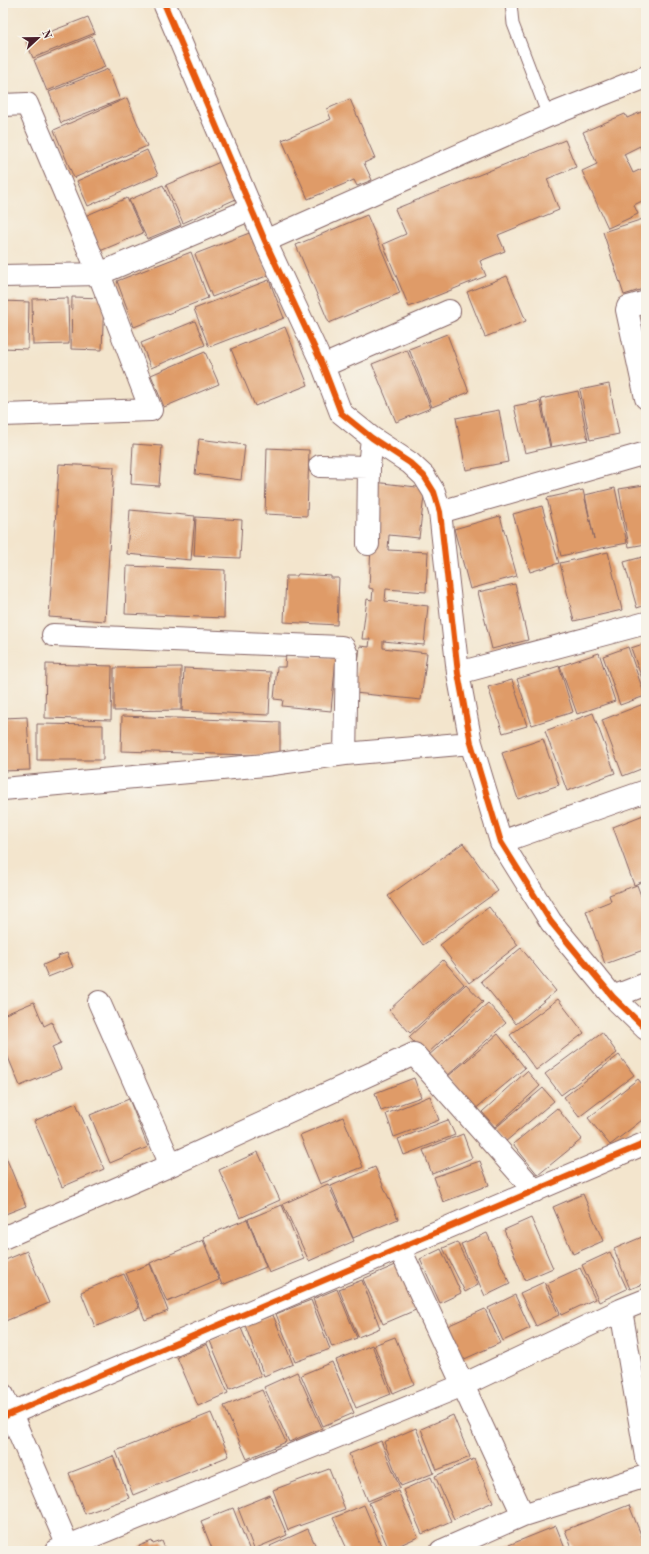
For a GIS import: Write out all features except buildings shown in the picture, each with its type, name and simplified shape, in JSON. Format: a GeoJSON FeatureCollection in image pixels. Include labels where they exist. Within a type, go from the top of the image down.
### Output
{"type":"FeatureCollection","features":[{"type":"Feature","properties":{"kind":"street"},"geometry":{"type":"LineString","coordinates":[[164,3],[265,241],[323,366],[341,414],[372,438],[410,463],[424,476],[434,492],[440,512],[458,673],[471,743],[502,842],[551,922],[613,997],[646,1029]]}},
{"type":"Feature","properties":{"kind":"street"},"geometry":{"type":"LineString","coordinates":[[265,241],[548,116],[646,77]]}},
{"type":"Feature","properties":{"kind":"street"},"geometry":{"type":"LineString","coordinates":[[3,105],[27,104],[99,274],[151,410],[3,415]]}},
{"type":"Feature","properties":{"kind":"street"},"geometry":{"type":"LineString","coordinates":[[3,276],[99,274],[251,209]]}},
{"type":"Feature","properties":{"kind":"street"},"geometry":{"type":"LineString","coordinates":[[646,302],[628,307],[627,310],[646,398]]}},
{"type":"Feature","properties":{"kind":"street"},"geometry":{"type":"LineString","coordinates":[[323,366],[449,312]]}},
{"type":"Feature","properties":{"kind":"street"},"geometry":{"type":"LineString","coordinates":[[368,544],[369,467],[372,438]]}},
{"type":"Feature","properties":{"kind":"street"},"geometry":{"type":"LineString","coordinates":[[440,512],[646,453]]}},
{"type":"Feature","properties":{"kind":"street"},"geometry":{"type":"LineString","coordinates":[[320,466],[369,467]]}},
{"type":"Feature","properties":{"kind":"street"},"geometry":{"type":"LineString","coordinates":[[458,673],[646,623]]}},
{"type":"Feature","properties":{"kind":"street"},"geometry":{"type":"LineString","coordinates":[[53,635],[341,646],[344,648],[347,655],[345,754]]}},
{"type":"Feature","properties":{"kind":"street"},"geometry":{"type":"LineString","coordinates":[[3,789],[265,765],[345,754],[471,743]]}},
{"type":"Feature","properties":{"kind":"street"},"geometry":{"type":"LineString","coordinates":[[502,842],[646,790]]}},
{"type":"Feature","properties":{"kind":"street"},"geometry":{"type":"LineString","coordinates":[[613,997],[646,984]]}},
{"type":"Feature","properties":{"kind":"street"},"geometry":{"type":"LineString","coordinates":[[99,1002],[171,1165]]}},
{"type":"Feature","properties":{"kind":"street"},"geometry":{"type":"LineString","coordinates":[[3,1238],[171,1165],[414,1054],[535,1191]]}},
{"type":"Feature","properties":{"kind":"street"},"geometry":{"type":"LineString","coordinates":[[646,1143],[400,1249],[6,1409],[64,1549],[463,1385],[621,1310],[646,1300]]}},
{"type":"Feature","properties":{"kind":"street"},"geometry":{"type":"LineString","coordinates":[[400,1249],[523,1515]]}},
{"type":"Feature","properties":{"kind":"street"},"geometry":{"type":"LineString","coordinates":[[621,1310],[646,1457]]}},
{"type":"Feature","properties":{"kind":"street"},"geometry":{"type":"LineString","coordinates":[[441,1551],[523,1515],[646,1476]]}},
{"type":"Feature","properties":{"kind":"lane"},"geometry":{"type":"LineString","coordinates":[[511,3],[513,24],[548,116]]}},
{"type":"Feature","properties":{"kind":"cycle path"},"geometry":{"type":"LineString","coordinates":[[164,3],[265,241],[323,366],[341,413],[372,438],[410,463],[424,476],[434,492],[440,512],[458,673],[471,743],[501,842],[551,922],[613,997],[646,1029]]}},
{"type":"Feature","properties":{"kind":"cycle path"},"geometry":{"type":"LineString","coordinates":[[3,1417],[646,1143]]}}]}
